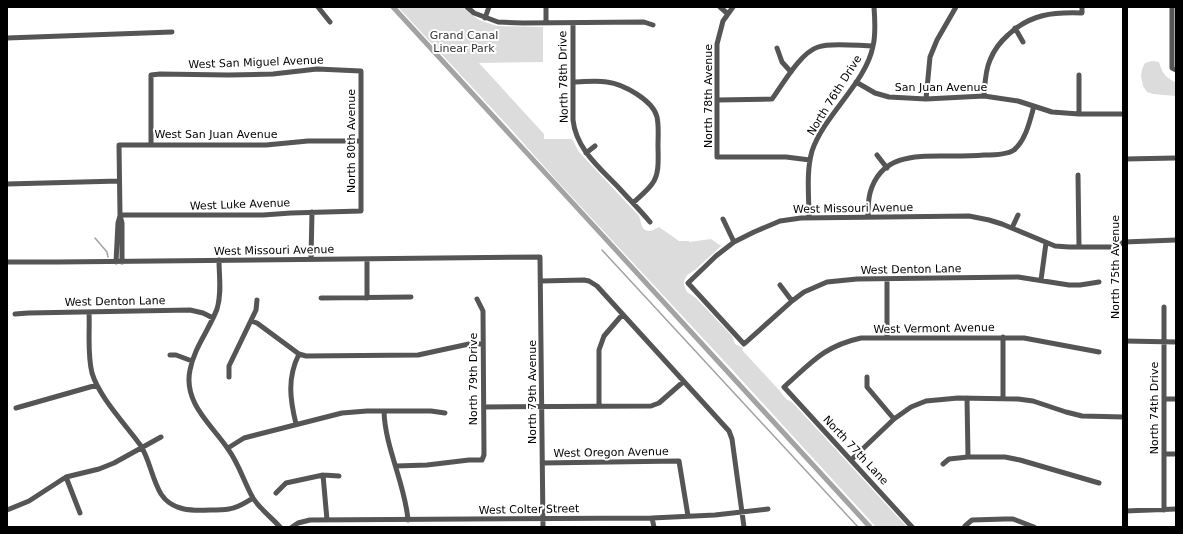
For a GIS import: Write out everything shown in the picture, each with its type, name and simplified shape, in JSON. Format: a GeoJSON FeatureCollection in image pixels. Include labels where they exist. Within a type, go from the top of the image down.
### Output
{"type":"FeatureCollection","features":[{"type":"Feature","properties":{"kind":"main road","name":"North 75th Avenue"},"geometry":{"type":"LineString","coordinates":[[1125,7],[1125,527]]}},
{"type":"Feature","properties":{"kind":"street"},"geometry":{"type":"LineString","coordinates":[[318,7],[330,22]]}},
{"type":"Feature","properties":{"kind":"street"},"geometry":{"type":"LineString","coordinates":[[467,7],[474,13],[498,22],[644,22],[653,25]]}},
{"type":"Feature","properties":{"kind":"street"},"geometry":{"type":"LineString","coordinates":[[485,18],[490,7]]}},
{"type":"Feature","properties":{"kind":"street"},"geometry":{"type":"LineString","coordinates":[[546,7],[546,23]]}},
{"type":"Feature","properties":{"kind":"street"},"geometry":{"type":"LineString","coordinates":[[720,8],[728,14],[733,7]]}},
{"type":"Feature","properties":{"kind":"street","name":"North 76th Drive"},"geometry":{"type":"LineString","coordinates":[[809,218],[810,160],[815,145],[824,129],[856,82],[870,57],[873,46],[874,7]]}},
{"type":"Feature","properties":{"kind":"street"},"geometry":{"type":"LineString","coordinates":[[1172,7],[1174,69]]}},
{"type":"Feature","properties":{"kind":"street"},"geometry":{"type":"LineString","coordinates":[[926,99],[930,57],[954,8]]}},
{"type":"Feature","properties":{"kind":"street"},"geometry":{"type":"LineString","coordinates":[[984,96],[986,71],[990,59],[998,45],[1015,28],[1028,20],[1040,16],[1082,10]]}},
{"type":"Feature","properties":{"kind":"street","name":"North 78th Avenue"},"geometry":{"type":"LineString","coordinates":[[728,14],[723,21],[717,44],[717,157],[786,157],[810,160]]}},
{"type":"Feature","properties":{"kind":"street","name":"North 78th Drive"},"geometry":{"type":"LineString","coordinates":[[573,22],[574,128],[576,135],[586,153],[650,222]]}},
{"type":"Feature","properties":{"kind":"street"},"geometry":{"type":"LineString","coordinates":[[1015,28],[1023,42]]}},
{"type":"Feature","properties":{"kind":"street"},"geometry":{"type":"LineString","coordinates":[[7,38],[172,32]]}},
{"type":"Feature","properties":{"kind":"street"},"geometry":{"type":"LineString","coordinates":[[717,100],[772,99],[807,52],[818,47],[827,45],[873,46]]}},
{"type":"Feature","properties":{"kind":"street"},"geometry":{"type":"LineString","coordinates":[[777,48],[782,62],[792,72]]}},
{"type":"Feature","properties":{"kind":"street","name":"West San Miguel Avenue"},"geometry":{"type":"LineString","coordinates":[[151,144],[151,75],[273,74],[317,69],[361,71]]}},
{"type":"Feature","properties":{"kind":"street","name":"North 80th Avenue"},"geometry":{"type":"LineString","coordinates":[[361,71],[361,211]]}},
{"type":"Feature","properties":{"kind":"street"},"geometry":{"type":"LineString","coordinates":[[1079,75],[1079,114]]}},
{"type":"Feature","properties":{"kind":"street"},"geometry":{"type":"LineString","coordinates":[[573,82],[607,82],[616,84],[636,93],[655,111],[658,122],[658,166],[656,176],[652,184],[633,203]]}},
{"type":"Feature","properties":{"kind":"street","name":"San Juan Avenue"},"geometry":{"type":"LineString","coordinates":[[856,82],[876,93],[889,97],[926,99],[984,96],[1018,101],[1052,112],[1079,114],[1125,114]]}},
{"type":"Feature","properties":{"kind":"street"},"geometry":{"type":"LineString","coordinates":[[868,218],[868,204],[872,186],[879,175],[887,168],[901,159],[925,155],[951,156],[999,154],[1012,151],[1023,139],[1034,106]]}},
{"type":"Feature","properties":{"kind":"street","name":"West San Juan Avenue"},"geometry":{"type":"LineString","coordinates":[[120,181],[119,145],[266,145],[308,140],[361,141]]}},
{"type":"Feature","properties":{"kind":"street"},"geometry":{"type":"LineString","coordinates":[[586,153],[595,146]]}},
{"type":"Feature","properties":{"kind":"street"},"geometry":{"type":"LineString","coordinates":[[1017,147],[1022,152]]}},
{"type":"Feature","properties":{"kind":"street"},"geometry":{"type":"LineString","coordinates":[[877,155],[887,168]]}},
{"type":"Feature","properties":{"kind":"street"},"geometry":{"type":"LineString","coordinates":[[1125,159],[1176,158]]}},
{"type":"Feature","properties":{"kind":"street"},"geometry":{"type":"LineString","coordinates":[[1078,176],[1079,247]]}},
{"type":"Feature","properties":{"kind":"street"},"geometry":{"type":"LineString","coordinates":[[7,184],[120,181],[120,215],[122,223],[119,262]]}},
{"type":"Feature","properties":{"kind":"street","name":"West Luke Avenue"},"geometry":{"type":"LineString","coordinates":[[120,215],[263,215],[361,211]]}},
{"type":"Feature","properties":{"kind":"street"},"geometry":{"type":"LineString","coordinates":[[311,259],[312,212]]}},
{"type":"Feature","properties":{"kind":"street"},"geometry":{"type":"LineString","coordinates":[[1012,228],[1018,215]]}},
{"type":"Feature","properties":{"kind":"street","name":"West Missouri Avenue"},"geometry":{"type":"LineString","coordinates":[[744,344],[688,283],[716,256],[734,242],[780,221],[809,218],[969,216],[989,220],[1012,228],[1055,246],[1114,247],[1124,242],[1176,240]]}},
{"type":"Feature","properties":{"kind":"street"},"geometry":{"type":"LineString","coordinates":[[723,219],[734,242]]}},
{"type":"Feature","properties":{"kind":"street"},"geometry":{"type":"LineString","coordinates":[[1041,280],[1046,243]]}},
{"type":"Feature","properties":{"kind":"street","name":"West Missouri Avenue"},"geometry":{"type":"LineString","coordinates":[[7,262],[540,257]]}},
{"type":"Feature","properties":{"kind":"street","name":"North 79th Avenue"},"geometry":{"type":"LineString","coordinates":[[540,257],[542,281],[543,527]]}},
{"type":"Feature","properties":{"kind":"street"},"geometry":{"type":"LineString","coordinates":[[366,259],[367,298]]}},
{"type":"Feature","properties":{"kind":"street"},"geometry":{"type":"LineString","coordinates":[[219,260],[220,295],[213,318],[192,361],[189,372],[189,383],[193,400],[208,425],[228,448],[254,498],[280,527]]}},
{"type":"Feature","properties":{"kind":"street","name":"West Denton Lane"},"geometry":{"type":"LineString","coordinates":[[744,344],[804,292],[827,282],[857,279],[1018,277],[1080,285],[1099,282]]}},
{"type":"Feature","properties":{"kind":"street"},"geometry":{"type":"LineString","coordinates":[[887,279],[887,338]]}},
{"type":"Feature","properties":{"kind":"street"},"geometry":{"type":"LineString","coordinates":[[542,281],[579,280],[589,281],[597,286],[731,434],[744,527]]}},
{"type":"Feature","properties":{"kind":"street"},"geometry":{"type":"LineString","coordinates":[[780,285],[792,301]]}},
{"type":"Feature","properties":{"kind":"street"},"geometry":{"type":"LineString","coordinates":[[321,298],[411,297]]}},
{"type":"Feature","properties":{"kind":"street","name":"North 79th Drive"},"geometry":{"type":"LineString","coordinates":[[396,466],[482,460],[484,455],[483,311],[477,299]]}},
{"type":"Feature","properties":{"kind":"street"},"geometry":{"type":"LineString","coordinates":[[229,377],[229,366],[256,310],[257,300]]}},
{"type":"Feature","properties":{"kind":"street","name":"North 74th Drive"},"geometry":{"type":"LineString","coordinates":[[1164,307],[1164,510]]}},
{"type":"Feature","properties":{"kind":"street","name":"West Denton Lane"},"geometry":{"type":"LineString","coordinates":[[15,314],[190,310],[203,313],[213,318]]}},
{"type":"Feature","properties":{"kind":"street"},"geometry":{"type":"LineString","coordinates":[[89,312],[91,366],[97,385],[142,448],[161,494],[168,502],[178,508],[190,511],[229,509],[239,506],[254,498]]}},
{"type":"Feature","properties":{"kind":"street"},"geometry":{"type":"LineString","coordinates":[[599,406],[599,350],[604,336],[622,315]]}},
{"type":"Feature","properties":{"kind":"street"},"geometry":{"type":"LineString","coordinates":[[251,321],[266,329],[299,354],[306,356],[418,355],[469,344],[483,344]]}},
{"type":"Feature","properties":{"kind":"street"},"geometry":{"type":"LineString","coordinates":[[1003,337],[1003,398]]}},
{"type":"Feature","properties":{"kind":"street","name":"West Vermont Avenue"},"geometry":{"type":"LineString","coordinates":[[784,387],[821,354],[832,347],[861,338],[1003,337],[1034,339],[1099,352]]}},
{"type":"Feature","properties":{"kind":"street"},"geometry":{"type":"LineString","coordinates":[[1125,341],[1176,342]]}},
{"type":"Feature","properties":{"kind":"street"},"geometry":{"type":"LineString","coordinates":[[296,424],[291,397],[290,381],[293,368],[299,354]]}},
{"type":"Feature","properties":{"kind":"street"},"geometry":{"type":"LineString","coordinates":[[170,355],[176,355],[192,361]]}},
{"type":"Feature","properties":{"kind":"street"},"geometry":{"type":"LineString","coordinates":[[866,377],[867,387],[894,419]]}},
{"type":"Feature","properties":{"kind":"street"},"geometry":{"type":"LineString","coordinates":[[484,407],[656,405],[684,382]]}},
{"type":"Feature","properties":{"kind":"street"},"geometry":{"type":"LineString","coordinates":[[16,408],[97,385]]}},
{"type":"Feature","properties":{"kind":"street","name":"North 77th Lane"},"geometry":{"type":"LineString","coordinates":[[784,387],[912,527]]}},
{"type":"Feature","properties":{"kind":"street"},"geometry":{"type":"LineString","coordinates":[[967,398],[968,457]]}},
{"type":"Feature","properties":{"kind":"street"},"geometry":{"type":"LineString","coordinates":[[851,460],[894,419],[911,407],[926,401],[967,398],[1003,398],[1032,401],[1082,416],[1124,417]]}},
{"type":"Feature","properties":{"kind":"street"},"geometry":{"type":"LineString","coordinates":[[1164,399],[1176,399]]}},
{"type":"Feature","properties":{"kind":"street"},"geometry":{"type":"LineString","coordinates":[[228,448],[244,438],[342,413],[384,411],[431,411],[445,413]]}},
{"type":"Feature","properties":{"kind":"street"},"geometry":{"type":"LineString","coordinates":[[384,411],[385,423],[406,502],[408,520]]}},
{"type":"Feature","properties":{"kind":"street"},"geometry":{"type":"LineString","coordinates":[[7,510],[29,500],[66,478],[99,469],[114,463],[160,437]]}},
{"type":"Feature","properties":{"kind":"street"},"geometry":{"type":"LineString","coordinates":[[1164,454],[1176,454]]}},
{"type":"Feature","properties":{"kind":"street"},"geometry":{"type":"LineString","coordinates":[[943,464],[949,459],[968,457],[1005,457],[1099,483]]}},
{"type":"Feature","properties":{"kind":"street","name":"West Oregon Avenue"},"geometry":{"type":"LineString","coordinates":[[542,463],[679,461],[688,516]]}},
{"type":"Feature","properties":{"kind":"street"},"geometry":{"type":"LineString","coordinates":[[276,493],[286,483],[323,475],[339,476]]}},
{"type":"Feature","properties":{"kind":"street"},"geometry":{"type":"LineString","coordinates":[[323,475],[327,520]]}},
{"type":"Feature","properties":{"kind":"street"},"geometry":{"type":"LineString","coordinates":[[66,478],[80,513]]}},
{"type":"Feature","properties":{"kind":"street","name":"West Colter Street"},"geometry":{"type":"LineString","coordinates":[[292,527],[303,521],[327,520],[652,518],[742,513],[768,509]]}},
{"type":"Feature","properties":{"kind":"street"},"geometry":{"type":"LineString","coordinates":[[1125,511],[1176,510]]}},
{"type":"Feature","properties":{"kind":"street"},"geometry":{"type":"LineString","coordinates":[[652,518],[654,527]]}},
{"type":"Feature","properties":{"kind":"street"},"geometry":{"type":"LineString","coordinates":[[964,526],[972,520],[1013,519],[1034,527]]}},
{"type":"Feature","properties":{"kind":"green space","name":"Grand Canal Linear Park"},"geometry":{"type":"Polygon","coordinates":[[[398,7],[462,7],[479,20],[497,26],[543,27],[543,62],[479,63],[544,134],[544,139],[572,139],[579,152],[639,216],[645,230],[651,231],[659,227],[679,241],[689,242],[711,239],[721,246],[695,270],[687,275],[684,285],[687,292],[696,298],[732,336],[735,344],[743,348],[742,350],[786,399],[792,402],[907,527],[876,527],[398,7]]]}},
{"type":"Feature","properties":{"kind":"green space"},"geometry":{"type":"Polygon","coordinates":[[[1152,61],[1159,62],[1164,74],[1175,82],[1176,96],[1147,92],[1143,86],[1141,76],[1142,69],[1145,63],[1152,61]]]}},
{"type":"Feature","properties":{"kind":"waterway"},"geometry":{"type":"LineString","coordinates":[[393,7],[870,527]]}},
{"type":"Feature","properties":{"kind":"waterway"},"geometry":{"type":"LineString","coordinates":[[95,238],[107,252],[108,257]]}},
{"type":"Feature","properties":{"kind":"waterway"},"geometry":{"type":"LineString","coordinates":[[602,250],[858,527]]}}]}
